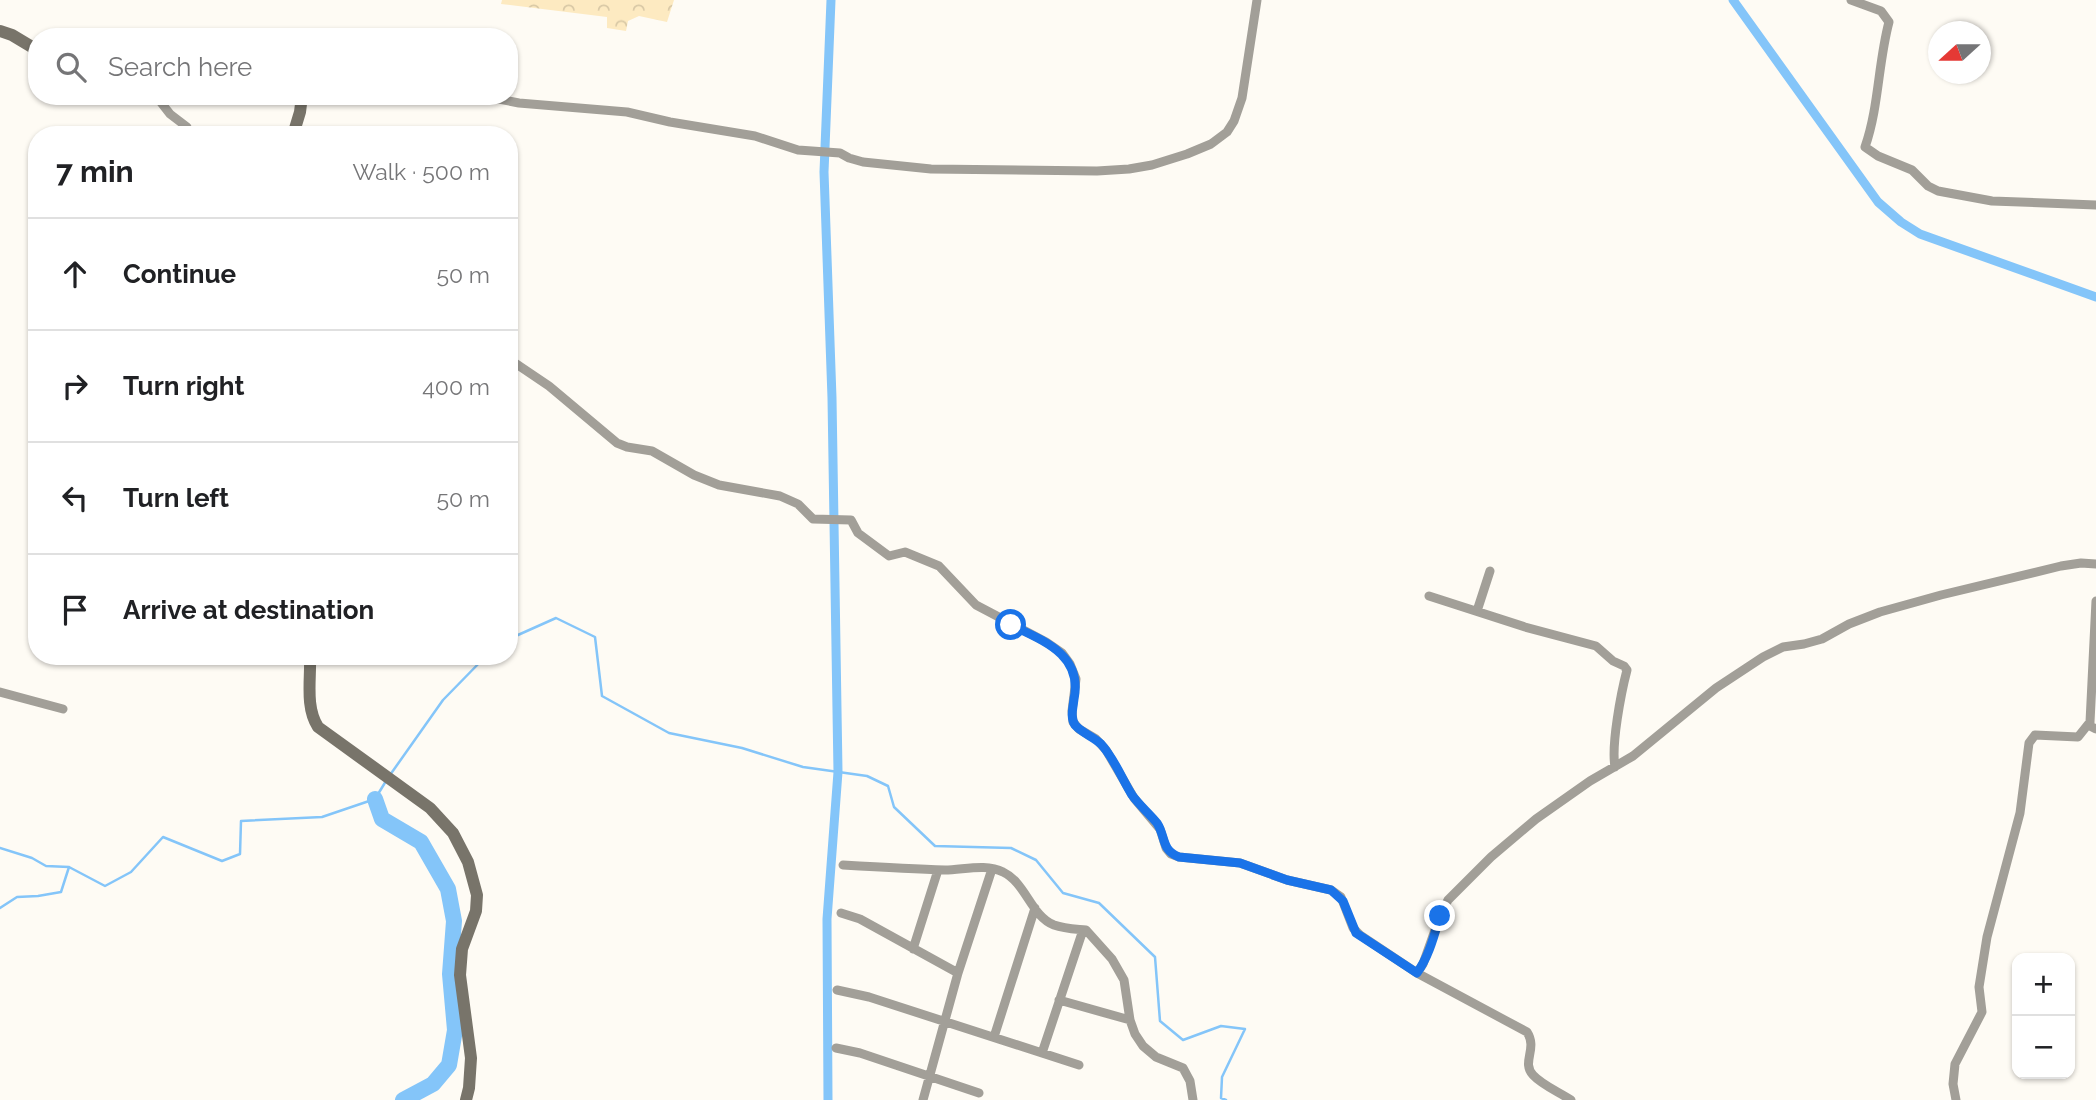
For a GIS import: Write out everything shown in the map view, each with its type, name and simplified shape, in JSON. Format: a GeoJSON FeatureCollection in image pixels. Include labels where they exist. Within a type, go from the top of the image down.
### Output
{"type":"FeatureCollection","features":[{"type":"Feature","properties":{"kind":"street"},"geometry":{"type":"LineString","coordinates":[[518,103],[627,112],[765,138],[803,150],[834,152],[854,160],[931,169],[1129,169],[1187,154],[1224,136],[1234,121],[1241,98],[1257,0]]}},
{"type":"Feature","properties":{"kind":"street"},"geometry":{"type":"LineString","coordinates":[[1851,0],[1881,10],[1889,22],[1866,147],[1878,156],[1912,170],[1928,186],[1938,191],[1984,200],[2096,205]]}},
{"type":"Feature","properties":{"kind":"street"},"geometry":{"type":"LineString","coordinates":[[0,31],[28,45]]}},
{"type":"Feature","properties":{"kind":"street"},"geometry":{"type":"LineString","coordinates":[[163,105],[186,126]]}},
{"type":"Feature","properties":{"kind":"street"},"geometry":{"type":"LineString","coordinates":[[296,126],[301,105]]}},
{"type":"Feature","properties":{"kind":"street"},"geometry":{"type":"LineString","coordinates":[[518,365],[550,386],[621,445],[652,451],[694,475],[719,485],[780,496],[797,504],[813,519],[851,520],[858,533],[889,556],[905,552],[939,566],[976,605],[1062,653],[1076,679],[1073,722],[1096,739],[1106,751],[1134,798],[1160,829],[1166,848],[1171,854],[1240,863],[1287,880],[1331,890],[1343,901],[1356,933],[1417,973],[1527,1032],[1532,1044],[1528,1063],[1532,1075],[1571,1100]]}},
{"type":"Feature","properties":{"kind":"street"},"geometry":{"type":"LineString","coordinates":[[1417,973],[1448,900],[1491,857],[1536,819],[1633,756],[1716,688],[1763,657],[1783,647],[1804,645],[1822,639],[1849,624],[1880,612],[1964,588],[2061,566],[2096,564]]}},
{"type":"Feature","properties":{"kind":"street"},"geometry":{"type":"LineString","coordinates":[[1477,611],[1490,571]]}},
{"type":"Feature","properties":{"kind":"street"},"geometry":{"type":"LineString","coordinates":[[1429,596],[1596,646],[1613,661],[1624,666],[1627,670],[1615,737],[1615,767]]}},
{"type":"Feature","properties":{"kind":"street"},"geometry":{"type":"LineString","coordinates":[[1956,1100],[1953,1073],[1982,1012],[1979,987],[1987,937],[2020,813],[2029,743],[2035,736],[2078,737],[2093,725],[2096,601]]}},
{"type":"Feature","properties":{"kind":"street"},"geometry":{"type":"LineString","coordinates":[[310,665],[310,705],[314,721],[323,733],[430,808],[453,833],[468,862],[477,895],[476,911],[462,949],[460,975],[471,1058],[466,1100]]}},
{"type":"Feature","properties":{"kind":"street"},"geometry":{"type":"LineString","coordinates":[[0,692],[63,709]]}},
{"type":"Feature","properties":{"kind":"street"},"geometry":{"type":"LineString","coordinates":[[843,865],[938,870],[983,867],[1002,870],[1013,878],[1035,908],[1052,925],[1086,930],[1100,944],[1124,980],[1130,1020],[1135,1034],[1143,1046],[1156,1057],[1183,1068],[1190,1081],[1193,1100]]}},
{"type":"Feature","properties":{"kind":"street"},"geometry":{"type":"LineString","coordinates":[[923,1100],[958,973],[992,869]]}},
{"type":"Feature","properties":{"kind":"street"},"geometry":{"type":"LineString","coordinates":[[913,949],[938,870]]}},
{"type":"Feature","properties":{"kind":"street"},"geometry":{"type":"LineString","coordinates":[[994,1037],[1035,908]]}},
{"type":"Feature","properties":{"kind":"street"},"geometry":{"type":"LineString","coordinates":[[841,913],[860,919],[958,973]]}},
{"type":"Feature","properties":{"kind":"street"},"geometry":{"type":"LineString","coordinates":[[1042,1053],[1083,930]]}},
{"type":"Feature","properties":{"kind":"street"},"geometry":{"type":"LineString","coordinates":[[837,990],[869,997],[1079,1065]]}},
{"type":"Feature","properties":{"kind":"street"},"geometry":{"type":"LineString","coordinates":[[1059,1000],[1130,1020]]}},
{"type":"Feature","properties":{"kind":"street"},"geometry":{"type":"LineString","coordinates":[[836,1048],[860,1053],[979,1093]]}},
{"type":"Feature","properties":{"kind":"green space"},"geometry":{"type":"Polygon","coordinates":[[[502,0],[674,0],[667,22],[639,16],[628,21],[626,31],[607,28],[607,17],[501,4],[502,0]]]}},
{"type":"Feature","properties":{"kind":"waterway"},"geometry":{"type":"LineString","coordinates":[[828,1100],[827,919],[838,772],[832,398],[824,172],[831,0]]}},
{"type":"Feature","properties":{"kind":"waterway"},"geometry":{"type":"LineString","coordinates":[[1733,0],[1878,202],[1901,222],[1920,234],[2096,297]]}},
{"type":"Feature","properties":{"kind":"waterway"},"geometry":{"type":"LineString","coordinates":[[518,635],[556,618],[595,637],[602,696],[669,733],[742,748],[803,767],[867,776],[888,786],[894,807],[935,846],[1011,848],[1036,860],[1063,893],[1099,903],[1155,957],[1160,1021],[1183,1040],[1221,1026],[1245,1029],[1222,1077],[1221,1098],[1226,1100]]}},
{"type":"Feature","properties":{"kind":"waterway"},"geometry":{"type":"LineString","coordinates":[[390,775],[443,700],[477,665]]}},
{"type":"Feature","properties":{"kind":"waterway"},"geometry":{"type":"LineString","coordinates":[[0,908],[17,897],[61,892],[69,867],[105,886],[131,872],[163,837],[222,861],[240,854],[241,821],[322,817],[375,799],[386,781]]}},
{"type":"Feature","properties":{"kind":"waterway"},"geometry":{"type":"LineString","coordinates":[[375,799],[382,819],[421,842],[448,889],[454,921],[450,974],[455,1030],[449,1065],[433,1084],[403,1100]]}},
{"type":"Feature","properties":{"kind":"waterway"},"geometry":{"type":"LineString","coordinates":[[0,848],[32,858],[46,866],[69,867]]}},
{"type":"Feature","properties":{"kind":"route"},"geometry":{"type":"LineString","coordinates":[[1011,625],[1046,642],[1066,658],[1077,685],[1072,711],[1073,722],[1102,745],[1134,798],[1160,829],[1166,848],[1171,854],[1240,863],[1287,880],[1325,887],[1337,893],[1343,901],[1356,933],[1417,973],[1431,946],[1440,916]]}}]}
